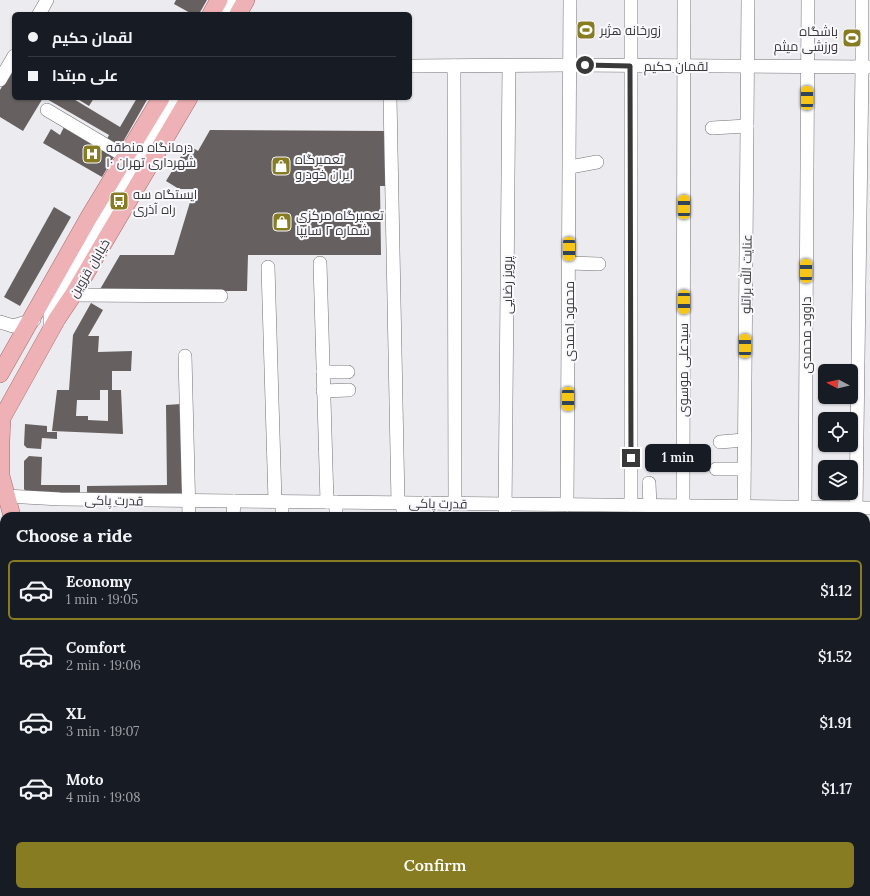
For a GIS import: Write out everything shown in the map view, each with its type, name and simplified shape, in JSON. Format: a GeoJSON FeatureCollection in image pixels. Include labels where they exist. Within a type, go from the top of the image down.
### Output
{"type":"FeatureCollection","features":[{"type":"Feature","properties":{"kind":"main road"},"geometry":{"type":"LineString","coordinates":[[212,12],[219,0]]}},
{"type":"Feature","properties":{"kind":"main road"},"geometry":{"type":"LineString","coordinates":[[239,12],[246,0]]}},
{"type":"Feature","properties":{"kind":"main road","name":"خیابان قزوین"},"geometry":{"type":"LineString","coordinates":[[0,374],[89,218],[160,100]]}},
{"type":"Feature","properties":{"kind":"main road","name":"خیابان قزوین"},"geometry":{"type":"LineString","coordinates":[[3,498],[0,442],[2,418],[57,319],[74,295],[188,100]]}},
{"type":"Feature","properties":{"kind":"main road"},"geometry":{"type":"LineString","coordinates":[[30,321],[50,333]]}},
{"type":"Feature","properties":{"kind":"main road"},"geometry":{"type":"LineString","coordinates":[[3,498],[7,512]]}},
{"type":"Feature","properties":{"kind":"main road"},"geometry":{"type":"LineString","coordinates":[[3,498],[10,512]]}},
{"type":"Feature","properties":{"kind":"street"},"geometry":{"type":"LineString","coordinates":[[40,12],[47,0]]}},
{"type":"Feature","properties":{"kind":"street"},"geometry":{"type":"LineString","coordinates":[[225,12],[232,0]]}},
{"type":"Feature","properties":{"kind":"street","name":"محمود احمدی"},"geometry":{"type":"LineString","coordinates":[[570,0],[569,263],[574,508]]}},
{"type":"Feature","properties":{"kind":"street"},"geometry":{"type":"LineString","coordinates":[[631,0],[630,66],[639,508]]}},
{"type":"Feature","properties":{"kind":"street","name":"سیدعلی موسوی"},"geometry":{"type":"LineString","coordinates":[[684,0],[689,509]]}},
{"type":"Feature","properties":{"kind":"street","name":"عنایت الله براتلو"},"geometry":{"type":"LineString","coordinates":[[748,0],[744,469],[751,510]]}},
{"type":"Feature","properties":{"kind":"street","name":"داوود محمدی"},"geometry":{"type":"LineString","coordinates":[[808,0],[807,67],[811,510]]}},
{"type":"Feature","properties":{"kind":"street"},"geometry":{"type":"LineString","coordinates":[[856,508],[866,67],[862,0]]}},
{"type":"Feature","properties":{"kind":"street"},"geometry":{"type":"LineString","coordinates":[[0,80],[12,59]]}},
{"type":"Feature","properties":{"kind":"street","name":"لقمان حکیم"},"geometry":{"type":"LineString","coordinates":[[412,66],[570,65],[866,67]]}},
{"type":"Feature","properties":{"kind":"street"},"geometry":{"type":"LineString","coordinates":[[454,66],[463,508]]}},
{"type":"Feature","properties":{"kind":"street","name":"پرویز رضایی"},"geometry":{"type":"LineString","coordinates":[[505,510],[509,66]]}},
{"type":"Feature","properties":{"kind":"street"},"geometry":{"type":"LineString","coordinates":[[50,333],[50,312],[174,100]]}},
{"type":"Feature","properties":{"kind":"street"},"geometry":{"type":"LineString","coordinates":[[390,100],[402,507]]}},
{"type":"Feature","properties":{"kind":"street"},"geometry":{"type":"LineString","coordinates":[[47,110],[126,157]]}},
{"type":"Feature","properties":{"kind":"street"},"geometry":{"type":"LineString","coordinates":[[712,128],[747,126]]}},
{"type":"Feature","properties":{"kind":"street"},"geometry":{"type":"LineString","coordinates":[[570,167],[597,162]]}},
{"type":"Feature","properties":{"kind":"street"},"geometry":{"type":"LineString","coordinates":[[320,263],[324,391],[331,502],[335,512]]}},
{"type":"Feature","properties":{"kind":"street"},"geometry":{"type":"LineString","coordinates":[[569,263],[599,264]]}},
{"type":"Feature","properties":{"kind":"street"},"geometry":{"type":"LineString","coordinates":[[268,267],[278,502],[281,512]]}},
{"type":"Feature","properties":{"kind":"street"},"geometry":{"type":"LineString","coordinates":[[74,295],[221,296]]}},
{"type":"Feature","properties":{"kind":"street"},"geometry":{"type":"LineString","coordinates":[[0,322],[13,326],[30,321],[50,312]]}},
{"type":"Feature","properties":{"kind":"street"},"geometry":{"type":"LineString","coordinates":[[185,356],[189,512]]}},
{"type":"Feature","properties":{"kind":"street"},"geometry":{"type":"LineString","coordinates":[[323,372],[348,372]]}},
{"type":"Feature","properties":{"kind":"street"},"geometry":{"type":"LineString","coordinates":[[324,391],[349,390]]}},
{"type":"Feature","properties":{"kind":"street"},"geometry":{"type":"LineString","coordinates":[[720,442],[744,440]]}},
{"type":"Feature","properties":{"kind":"street"},"geometry":{"type":"LineString","coordinates":[[716,469],[744,469]]}},
{"type":"Feature","properties":{"kind":"street"},"geometry":{"type":"LineString","coordinates":[[639,508],[649,483]]}},
{"type":"Feature","properties":{"kind":"street","name":"قدرت پاکی"},"geometry":{"type":"LineString","coordinates":[[3,498],[331,502],[402,507],[505,510],[639,508],[811,510],[870,508]]}},
{"type":"Feature","properties":{"kind":"street"},"geometry":{"type":"LineString","coordinates":[[234,501],[234,512]]}},
{"type":"Feature","properties":{"kind":"building"},"geometry":{"type":"Polygon","coordinates":[[[176,0],[207,0],[200,12],[188,12],[174,4],[176,0]]]}},
{"type":"Feature","properties":{"kind":"building"},"geometry":{"type":"Polygon","coordinates":[[[12,69],[12,100],[42,100],[23,131],[0,117],[0,90],[12,69]]]}},
{"type":"Feature","properties":{"kind":"building"},"geometry":{"type":"Polygon","coordinates":[[[48,100],[75,100],[120,127],[136,100],[147,100],[119,149],[106,141],[109,135],[48,100]]]}},
{"type":"Feature","properties":{"kind":"building"},"geometry":{"type":"Polygon","coordinates":[[[79,100],[93,100],[89,106],[79,100]]]}},
{"type":"Feature","properties":{"kind":"building"},"geometry":{"type":"Polygon","coordinates":[[[65,125],[115,155],[102,177],[43,143],[51,129],[60,135],[65,125]]]}},
{"type":"Feature","properties":{"kind":"building"},"geometry":{"type":"Polygon","coordinates":[[[210,130],[387,131],[388,186],[380,186],[381,255],[248,255],[247,291],[99,291],[120,255],[174,255],[194,189],[179,189],[166,181],[188,145],[198,151],[210,130]]]}},
{"type":"Feature","properties":{"kind":"building"},"geometry":{"type":"Polygon","coordinates":[[[54,207],[71,217],[20,306],[4,297],[54,207]]]}},
{"type":"Feature","properties":{"kind":"building"},"geometry":{"type":"Polygon","coordinates":[[[91,303],[103,310],[88,336],[99,336],[98,352],[132,351],[131,371],[112,371],[112,390],[121,390],[123,434],[52,431],[57,390],[69,390],[73,335],[91,303]],[[100,390],[100,400],[77,400],[76,416],[88,416],[88,420],[108,421],[108,390],[100,390]]]}},
{"type":"Feature","properties":{"kind":"building"},"geometry":{"type":"Polygon","coordinates":[[[181,404],[183,493],[87,494],[87,486],[167,485],[166,405],[181,404]]]}},
{"type":"Feature","properties":{"kind":"building"},"geometry":{"type":"Polygon","coordinates":[[[25,424],[47,426],[47,432],[57,432],[57,439],[42,438],[41,449],[27,448],[24,445],[25,424]]]}},
{"type":"Feature","properties":{"kind":"building"},"geometry":{"type":"Polygon","coordinates":[[[29,456],[42,457],[41,485],[80,485],[80,494],[27,493],[24,489],[24,461],[29,456]]]}},
{"type":"Feature","properties":{"kind":"place","name":"زورخانه هژبر"},"geometry":{"type":"Point","coordinates":[586,30]}},
{"type":"Feature","properties":{"kind":"place","name":"باشگاه ورزشی میثم"},"geometry":{"type":"Point","coordinates":[852,38]}},
{"type":"Feature","properties":{"kind":"place","name":"درمانگاه منطقه ۱۰ شهرداری تهران"},"geometry":{"type":"Point","coordinates":[92,154]}},
{"type":"Feature","properties":{"kind":"place","name":"تعمیرگاه ایران خودرو"},"geometry":{"type":"Point","coordinates":[281,166]}},
{"type":"Feature","properties":{"kind":"place","name":"ایستگاه سه راه آذری"},"geometry":{"type":"Point","coordinates":[119,201]}},
{"type":"Feature","properties":{"kind":"place","name":"تعمیرگاه مرکزی شماره ۲ سایپا"},"geometry":{"type":"Point","coordinates":[282,222]}},
{"type":"Feature","properties":{"kind":"route"},"geometry":{"type":"LineString","coordinates":[[585,65],[630,66],[631,458]]}}]}
